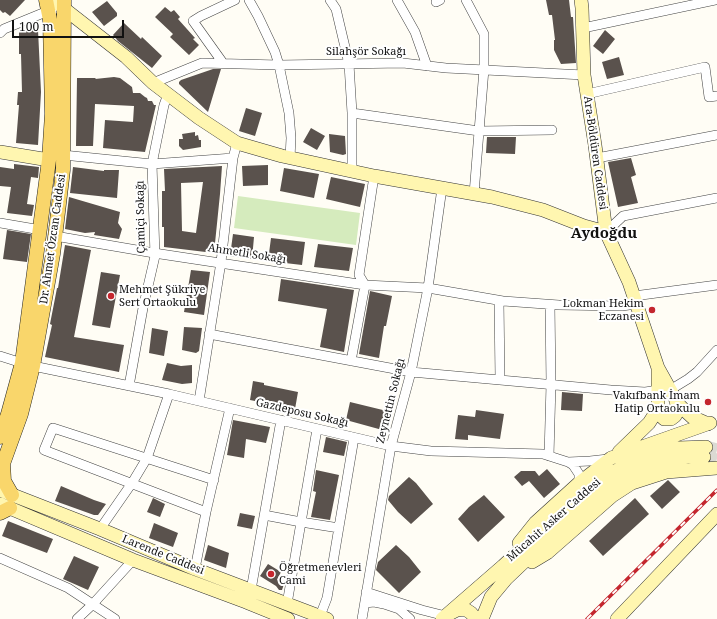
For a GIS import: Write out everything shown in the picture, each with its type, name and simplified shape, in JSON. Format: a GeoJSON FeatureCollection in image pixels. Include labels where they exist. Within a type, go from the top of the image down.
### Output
{"type":"FeatureCollection","features":[{"type":"Feature","properties":{"kind":"main road","name":"Ara-Böldüren Caddesi"},"geometry":{"type":"LineString","coordinates":[[581,0],[584,75],[597,158],[606,232],[629,282],[668,393],[692,418],[713,423]]}},
{"type":"Feature","properties":{"kind":"main road"},"geometry":{"type":"LineString","coordinates":[[57,6],[79,19],[126,57],[153,83],[199,118],[237,143],[290,158],[352,172],[492,197],[543,210],[584,226],[606,232]]}},
{"type":"Feature","properties":{"kind":"main road","name":"Dr. Ahmet Özcan Caddesi"},"geometry":{"type":"LineString","coordinates":[[2,468],[20,414],[28,365],[55,236],[63,170],[65,89],[57,6]]}},
{"type":"Feature","properties":{"kind":"main road","name":"Dr. Ahmet Özcan Caddesi"},"geometry":{"type":"LineString","coordinates":[[0,437],[4,413],[28,365],[49,160],[52,114],[50,20],[57,6]]}},
{"type":"Feature","properties":{"kind":"main road"},"geometry":{"type":"LineString","coordinates":[[0,152],[49,160]]}},
{"type":"Feature","properties":{"kind":"main road","name":"Ara-Böldüren Caddesi"},"geometry":{"type":"LineString","coordinates":[[658,409],[668,393]]}},
{"type":"Feature","properties":{"kind":"main road"},"geometry":{"type":"LineString","coordinates":[[658,409],[660,415],[664,419],[671,420],[675,416],[678,411],[668,393]]}},
{"type":"Feature","properties":{"kind":"main road"},"geometry":{"type":"LineString","coordinates":[[509,567],[520,540],[535,523],[579,483],[613,457],[649,423],[658,409]]}},
{"type":"Feature","properties":{"kind":"main road"},"geometry":{"type":"LineString","coordinates":[[613,457],[713,423]]}},
{"type":"Feature","properties":{"kind":"main road","name":"Mücahit Asker Caddesi"},"geometry":{"type":"LineString","coordinates":[[444,617],[509,567],[612,482],[628,474],[660,462],[705,452]]}},
{"type":"Feature","properties":{"kind":"main road"},"geometry":{"type":"LineString","coordinates":[[2,468],[4,481],[4,502]]}},
{"type":"Feature","properties":{"kind":"main road"},"geometry":{"type":"LineString","coordinates":[[509,567],[537,559],[602,504],[621,489],[632,483],[666,472],[717,468]]}},
{"type":"Feature","properties":{"kind":"main road","name":"Larende Caddesi"},"geometry":{"type":"LineString","coordinates":[[4,502],[100,529],[195,569],[324,618]]}},
{"type":"Feature","properties":{"kind":"main road","name":"Larende Caddesi"},"geometry":{"type":"LineString","coordinates":[[4,502],[133,560],[288,619]]}},
{"type":"Feature","properties":{"kind":"main road"},"geometry":{"type":"LineString","coordinates":[[617,619],[717,514]]}},
{"type":"Feature","properties":{"kind":"main road","name":"Mücahit Asker Caddesi"},"geometry":{"type":"LineString","coordinates":[[482,619],[491,597],[509,567]]}},
{"type":"Feature","properties":{"kind":"main road"},"geometry":{"type":"LineString","coordinates":[[444,617],[456,610],[465,609],[476,619]]}},
{"type":"Feature","properties":{"kind":"street"},"geometry":{"type":"LineString","coordinates":[[224,63],[193,21],[235,0]]}},
{"type":"Feature","properties":{"kind":"street"},"geometry":{"type":"LineString","coordinates":[[249,0],[275,52],[289,113],[291,138],[290,158]]}},
{"type":"Feature","properties":{"kind":"street"},"geometry":{"type":"LineString","coordinates":[[330,0],[336,9],[349,64],[352,112],[352,172]]}},
{"type":"Feature","properties":{"kind":"street"},"geometry":{"type":"LineString","coordinates":[[397,0],[415,32],[427,66]]}},
{"type":"Feature","properties":{"kind":"street"},"geometry":{"type":"LineString","coordinates":[[466,0],[484,34],[484,69],[474,194]]}},
{"type":"Feature","properties":{"kind":"street"},"geometry":{"type":"LineString","coordinates":[[583,28],[715,0]]}},
{"type":"Feature","properties":{"kind":"street"},"geometry":{"type":"LineString","coordinates":[[0,33],[4,29],[57,6]]}},
{"type":"Feature","properties":{"kind":"street","name":"Silahşör Sokağı"},"geometry":{"type":"LineString","coordinates":[[153,83],[202,63],[278,65],[403,63],[446,68],[584,75]]}},
{"type":"Feature","properties":{"kind":"street"},"geometry":{"type":"LineString","coordinates":[[587,94],[705,67],[710,97],[717,96]]}},
{"type":"Feature","properties":{"kind":"street","name":"Çamiçi Sokağı"},"geometry":{"type":"LineString","coordinates":[[129,386],[154,253],[152,164],[164,105],[168,94]]}},
{"type":"Feature","properties":{"kind":"street"},"geometry":{"type":"LineString","coordinates":[[352,112],[479,131],[552,130]]}},
{"type":"Feature","properties":{"kind":"street"},"geometry":{"type":"LineString","coordinates":[[597,158],[717,135]]}},
{"type":"Feature","properties":{"kind":"street"},"geometry":{"type":"LineString","coordinates":[[199,401],[221,262],[233,158],[237,143]]}},
{"type":"Feature","properties":{"kind":"street"},"geometry":{"type":"LineString","coordinates":[[63,155],[152,164],[233,158]]}},
{"type":"Feature","properties":{"kind":"street"},"geometry":{"type":"LineString","coordinates":[[351,361],[365,285],[359,275],[374,176]]}},
{"type":"Feature","properties":{"kind":"street","name":"Zeynettin Sokağı"},"geometry":{"type":"LineString","coordinates":[[362,619],[391,446],[432,289],[442,188]]}},
{"type":"Feature","properties":{"kind":"street"},"geometry":{"type":"LineString","coordinates":[[606,232],[623,216],[717,198]]}},
{"type":"Feature","properties":{"kind":"street"},"geometry":{"type":"LineString","coordinates":[[0,223],[41,230]]}},
{"type":"Feature","properties":{"kind":"street","name":"Ahmetli Sokağı"},"geometry":{"type":"LineString","coordinates":[[55,236],[154,253],[365,285],[432,289],[499,301],[622,306],[635,300],[717,285]]}},
{"type":"Feature","properties":{"kind":"street"},"geometry":{"type":"LineString","coordinates":[[499,301],[500,379]]}},
{"type":"Feature","properties":{"kind":"street"},"geometry":{"type":"LineString","coordinates":[[549,456],[551,384],[550,304]]}},
{"type":"Feature","properties":{"kind":"street"},"geometry":{"type":"LineString","coordinates":[[209,334],[411,372],[668,393],[697,372],[717,350]]}},
{"type":"Feature","properties":{"kind":"street","name":"Gazdeposu Sokağı"},"geometry":{"type":"LineString","coordinates":[[0,356],[28,365],[169,394],[391,446],[431,451],[543,454],[568,462]]}},
{"type":"Feature","properties":{"kind":"street"},"geometry":{"type":"LineString","coordinates":[[100,529],[132,483],[147,458],[169,394]]}},
{"type":"Feature","properties":{"kind":"street"},"geometry":{"type":"LineString","coordinates":[[195,569],[206,512],[230,408]]}},
{"type":"Feature","properties":{"kind":"street"},"geometry":{"type":"LineString","coordinates":[[251,590],[281,420]]}},
{"type":"Feature","properties":{"kind":"street"},"geometry":{"type":"LineString","coordinates":[[206,512],[44,450],[53,428],[214,480]]}},
{"type":"Feature","properties":{"kind":"street"},"geometry":{"type":"LineString","coordinates":[[287,604],[317,429]]}},
{"type":"Feature","properties":{"kind":"street"},"geometry":{"type":"LineString","coordinates":[[324,618],[354,438]]}},
{"type":"Feature","properties":{"kind":"street"},"geometry":{"type":"LineString","coordinates":[[568,462],[590,461],[613,457]]}},
{"type":"Feature","properties":{"kind":"street"},"geometry":{"type":"LineString","coordinates":[[568,462],[573,465],[578,474],[579,483]]}},
{"type":"Feature","properties":{"kind":"street"},"geometry":{"type":"LineString","coordinates":[[264,515],[339,528]]}},
{"type":"Feature","properties":{"kind":"street"},"geometry":{"type":"LineString","coordinates":[[0,558],[68,588],[115,619]]}},
{"type":"Feature","properties":{"kind":"street"},"geometry":{"type":"LineString","coordinates":[[78,619],[133,560]]}},
{"type":"Feature","properties":{"kind":"street"},"geometry":{"type":"LineString","coordinates":[[366,592],[444,617]]}},
{"type":"Feature","properties":{"kind":"street"},"geometry":{"type":"LineString","coordinates":[[365,603],[374,602],[399,609],[410,619]]}},
{"type":"Feature","properties":{"kind":"green space"},"geometry":{"type":"Polygon","coordinates":[[[238,196],[360,213],[356,245],[234,228],[238,196]]]}},
{"type":"Feature","properties":{"kind":"building"},"geometry":{"type":"Polygon","coordinates":[[[0,0],[25,0],[10,16],[0,10],[0,0]]]}},
{"type":"Feature","properties":{"kind":"building"},"geometry":{"type":"Polygon","coordinates":[[[546,0],[569,0],[571,17],[573,17],[576,63],[561,64],[554,50],[555,40],[552,15],[549,15],[546,0]]]}},
{"type":"Feature","properties":{"kind":"building"},"geometry":{"type":"Polygon","coordinates":[[[107,1],[117,13],[117,16],[104,26],[92,12],[107,1]]]}},
{"type":"Feature","properties":{"kind":"building"},"geometry":{"type":"Polygon","coordinates":[[[165,7],[171,12],[174,10],[180,17],[178,19],[195,38],[193,39],[199,45],[189,55],[170,37],[173,34],[155,17],[165,7]]]}},
{"type":"Feature","properties":{"kind":"building"},"geometry":{"type":"Polygon","coordinates":[[[124,23],[141,39],[142,37],[162,56],[152,68],[118,41],[113,35],[124,23]]]}},
{"type":"Feature","properties":{"kind":"building"},"geometry":{"type":"Polygon","coordinates":[[[25,29],[38,30],[41,92],[38,145],[16,143],[19,105],[17,105],[18,92],[22,92],[19,31],[25,31],[25,29]]]}},
{"type":"Feature","properties":{"kind":"building"},"geometry":{"type":"Polygon","coordinates":[[[605,30],[615,39],[603,54],[593,46],[605,30]]]}},
{"type":"Feature","properties":{"kind":"building"},"geometry":{"type":"Polygon","coordinates":[[[619,57],[624,75],[607,79],[602,62],[619,57]]]}},
{"type":"Feature","properties":{"kind":"building"},"geometry":{"type":"Polygon","coordinates":[[[213,69],[221,69],[208,112],[179,84],[179,82],[213,69]]]}},
{"type":"Feature","properties":{"kind":"building"},"geometry":{"type":"Polygon","coordinates":[[[114,77],[120,78],[132,87],[133,93],[140,93],[147,98],[148,101],[152,101],[154,105],[156,105],[145,152],[103,148],[105,120],[133,122],[134,106],[95,104],[93,146],[76,146],[77,78],[96,78],[95,79],[114,77]]]}},
{"type":"Feature","properties":{"kind":"building"},"geometry":{"type":"Polygon","coordinates":[[[246,108],[262,113],[255,136],[239,131],[246,108]]]}},
{"type":"Feature","properties":{"kind":"building"},"geometry":{"type":"Polygon","coordinates":[[[311,128],[325,136],[317,150],[303,142],[311,128]]]}},
{"type":"Feature","properties":{"kind":"building"},"geometry":{"type":"Polygon","coordinates":[[[195,132],[195,136],[198,135],[199,140],[201,140],[201,147],[183,150],[179,146],[179,139],[183,139],[182,134],[195,132]]]}},
{"type":"Feature","properties":{"kind":"building"},"geometry":{"type":"Polygon","coordinates":[[[329,134],[345,136],[346,154],[343,155],[330,152],[329,134]]]}},
{"type":"Feature","properties":{"kind":"building"},"geometry":{"type":"Polygon","coordinates":[[[487,137],[516,137],[515,154],[486,153],[487,137]]]}},
{"type":"Feature","properties":{"kind":"building"},"geometry":{"type":"Polygon","coordinates":[[[631,158],[636,175],[631,177],[638,203],[618,207],[608,162],[631,158]]]}},
{"type":"Feature","properties":{"kind":"building"},"geometry":{"type":"Polygon","coordinates":[[[14,164],[39,167],[38,178],[31,177],[27,204],[34,205],[32,216],[7,213],[11,187],[0,186],[0,167],[14,169],[14,164]]]}},
{"type":"Feature","properties":{"kind":"building"},"geometry":{"type":"Polygon","coordinates":[[[268,165],[268,185],[243,186],[242,166],[268,165]]]}},
{"type":"Feature","properties":{"kind":"building"},"geometry":{"type":"Polygon","coordinates":[[[222,166],[214,253],[164,247],[164,227],[162,227],[162,191],[165,191],[164,169],[222,166]],[[203,182],[181,183],[182,231],[196,233],[203,182]]]}},
{"type":"Feature","properties":{"kind":"building"},"geometry":{"type":"Polygon","coordinates":[[[73,167],[104,171],[119,170],[117,198],[70,193],[73,167]]]}},
{"type":"Feature","properties":{"kind":"building"},"geometry":{"type":"Polygon","coordinates":[[[284,168],[319,174],[314,198],[280,191],[284,168]]]}},
{"type":"Feature","properties":{"kind":"building"},"geometry":{"type":"Polygon","coordinates":[[[331,177],[365,184],[360,207],[326,199],[331,177]]]}},
{"type":"Feature","properties":{"kind":"building"},"geometry":{"type":"Polygon","coordinates":[[[69,197],[120,212],[118,223],[122,229],[119,239],[94,235],[95,232],[85,233],[65,229],[69,197]]]}},
{"type":"Feature","properties":{"kind":"building"},"geometry":{"type":"Polygon","coordinates":[[[7,230],[31,234],[27,262],[3,259],[7,230]]]}},
{"type":"Feature","properties":{"kind":"building"},"geometry":{"type":"Polygon","coordinates":[[[233,234],[254,237],[252,259],[230,256],[233,234]]]}},
{"type":"Feature","properties":{"kind":"building"},"geometry":{"type":"Polygon","coordinates":[[[271,238],[305,242],[302,265],[268,261],[271,238]]]}},
{"type":"Feature","properties":{"kind":"building"},"geometry":{"type":"Polygon","coordinates":[[[318,244],[353,248],[349,271],[314,267],[318,244]]]}},
{"type":"Feature","properties":{"kind":"building"},"geometry":{"type":"Polygon","coordinates":[[[65,245],[91,250],[74,337],[124,345],[119,372],[45,357],[52,325],[50,324],[65,245]]]}},
{"type":"Feature","properties":{"kind":"building"},"geometry":{"type":"Polygon","coordinates":[[[191,270],[210,272],[204,315],[184,312],[191,270]]]}},
{"type":"Feature","properties":{"kind":"building"},"geometry":{"type":"Polygon","coordinates":[[[101,272],[120,275],[110,328],[92,325],[101,272]]]}},
{"type":"Feature","properties":{"kind":"building"},"geometry":{"type":"Polygon","coordinates":[[[281,279],[354,290],[344,352],[320,347],[327,309],[278,301],[281,279]]]}},
{"type":"Feature","properties":{"kind":"building"},"geometry":{"type":"Polygon","coordinates":[[[370,291],[392,296],[386,326],[384,326],[379,358],[359,354],[370,291]]]}},
{"type":"Feature","properties":{"kind":"building"},"geometry":{"type":"Polygon","coordinates":[[[184,327],[202,328],[199,351],[196,353],[182,350],[184,327]]]}},
{"type":"Feature","properties":{"kind":"building"},"geometry":{"type":"Polygon","coordinates":[[[152,328],[168,331],[164,356],[149,353],[152,328]]]}},
{"type":"Feature","properties":{"kind":"building"},"geometry":{"type":"Polygon","coordinates":[[[167,363],[181,366],[192,365],[192,383],[182,384],[162,380],[167,363]]]}},
{"type":"Feature","properties":{"kind":"building"},"geometry":{"type":"Polygon","coordinates":[[[253,381],[264,383],[264,385],[298,392],[295,409],[250,400],[253,381]]]}},
{"type":"Feature","properties":{"kind":"building"},"geometry":{"type":"Polygon","coordinates":[[[562,392],[583,394],[582,411],[561,410],[562,392]]]}},
{"type":"Feature","properties":{"kind":"building"},"geometry":{"type":"Polygon","coordinates":[[[350,402],[391,412],[386,431],[346,420],[350,402]]]}},
{"type":"Feature","properties":{"kind":"building"},"geometry":{"type":"Polygon","coordinates":[[[476,410],[504,414],[500,439],[468,435],[468,440],[455,439],[458,415],[475,417],[476,410]]]}},
{"type":"Feature","properties":{"kind":"building"},"geometry":{"type":"Polygon","coordinates":[[[233,420],[270,427],[266,443],[246,439],[244,458],[227,455],[233,420]]]}},
{"type":"Feature","properties":{"kind":"building"},"geometry":{"type":"Polygon","coordinates":[[[326,437],[347,442],[344,456],[323,452],[326,437]]]}},
{"type":"Feature","properties":{"kind":"building"},"geometry":{"type":"Polygon","coordinates":[[[547,469],[560,484],[544,498],[529,481],[522,486],[514,477],[521,471],[535,471],[539,476],[547,469]]]}},
{"type":"Feature","properties":{"kind":"building"},"geometry":{"type":"Polygon","coordinates":[[[316,470],[339,475],[330,520],[311,517],[316,492],[313,491],[316,470]]]}},
{"type":"Feature","properties":{"kind":"building"},"geometry":{"type":"Polygon","coordinates":[[[409,477],[416,483],[433,504],[411,524],[388,500],[389,496],[409,477]]]}},
{"type":"Feature","properties":{"kind":"building"},"geometry":{"type":"Polygon","coordinates":[[[668,480],[680,492],[662,509],[650,496],[668,480]]]}},
{"type":"Feature","properties":{"kind":"building"},"geometry":{"type":"Polygon","coordinates":[[[61,486],[106,504],[98,515],[94,515],[55,501],[61,486]]]}},
{"type":"Feature","properties":{"kind":"building"},"geometry":{"type":"Polygon","coordinates":[[[484,495],[505,517],[478,542],[458,519],[469,507],[484,495]]]}},
{"type":"Feature","properties":{"kind":"building"},"geometry":{"type":"Polygon","coordinates":[[[153,498],[165,504],[160,517],[147,512],[153,498]]]}},
{"type":"Feature","properties":{"kind":"building"},"geometry":{"type":"Polygon","coordinates":[[[635,498],[649,514],[603,556],[589,541],[635,498]]]}},
{"type":"Feature","properties":{"kind":"building"},"geometry":{"type":"Polygon","coordinates":[[[240,513],[255,516],[252,529],[237,526],[240,513]]]}},
{"type":"Feature","properties":{"kind":"building"},"geometry":{"type":"Polygon","coordinates":[[[8,521],[53,539],[47,553],[2,536],[8,521]]]}},
{"type":"Feature","properties":{"kind":"building"},"geometry":{"type":"Polygon","coordinates":[[[154,523],[178,533],[173,547],[149,538],[154,523]]]}},
{"type":"Feature","properties":{"kind":"building"},"geometry":{"type":"Polygon","coordinates":[[[208,545],[229,553],[226,568],[204,560],[208,545]]]}},
{"type":"Feature","properties":{"kind":"building"},"geometry":{"type":"Polygon","coordinates":[[[396,545],[409,557],[421,572],[399,593],[376,570],[378,562],[396,545]]]}},
{"type":"Feature","properties":{"kind":"building"},"geometry":{"type":"Polygon","coordinates":[[[74,556],[99,567],[88,590],[63,579],[74,556]]]}},
{"type":"Feature","properties":{"kind":"building","name":"Öğretmenevleri Cami"},"geometry":{"type":"Polygon","coordinates":[[[268,564],[281,572],[277,580],[284,584],[282,590],[279,590],[276,586],[260,576],[268,564]]]}},
{"type":"Feature","properties":{"kind":"tunnel"},"geometry":{"type":"LineString","coordinates":[[706,447],[717,450]]}},
{"type":"Feature","properties":{"kind":"tunnel"},"geometry":{"type":"LineString","coordinates":[[704,457],[717,460]]}},
{"type":"Feature","properties":{"kind":"railway"},"geometry":{"type":"LineString","coordinates":[[587,619],[717,490]]}},
{"type":"Feature","properties":{"kind":"place","name":"Mehmet Şükriye Sert Ortaokulu"},"geometry":{"type":"Point","coordinates":[111,296]}},
{"type":"Feature","properties":{"kind":"place","name":"Lokman Hekim Eczanesi"},"geometry":{"type":"Point","coordinates":[652,310]}},
{"type":"Feature","properties":{"kind":"place","name":"Vakıfbank İmam Hatip Ortaokulu"},"geometry":{"type":"Point","coordinates":[708,402]}},
{"type":"Feature","properties":{"kind":"place","name":"Öğretmenevleri Cami"},"geometry":{"type":"Point","coordinates":[271,574]}},
{"type":"Feature","properties":{"kind":"district","name":"Aydoğdu"},"geometry":{"type":"Point","coordinates":[604,234]}}]}
